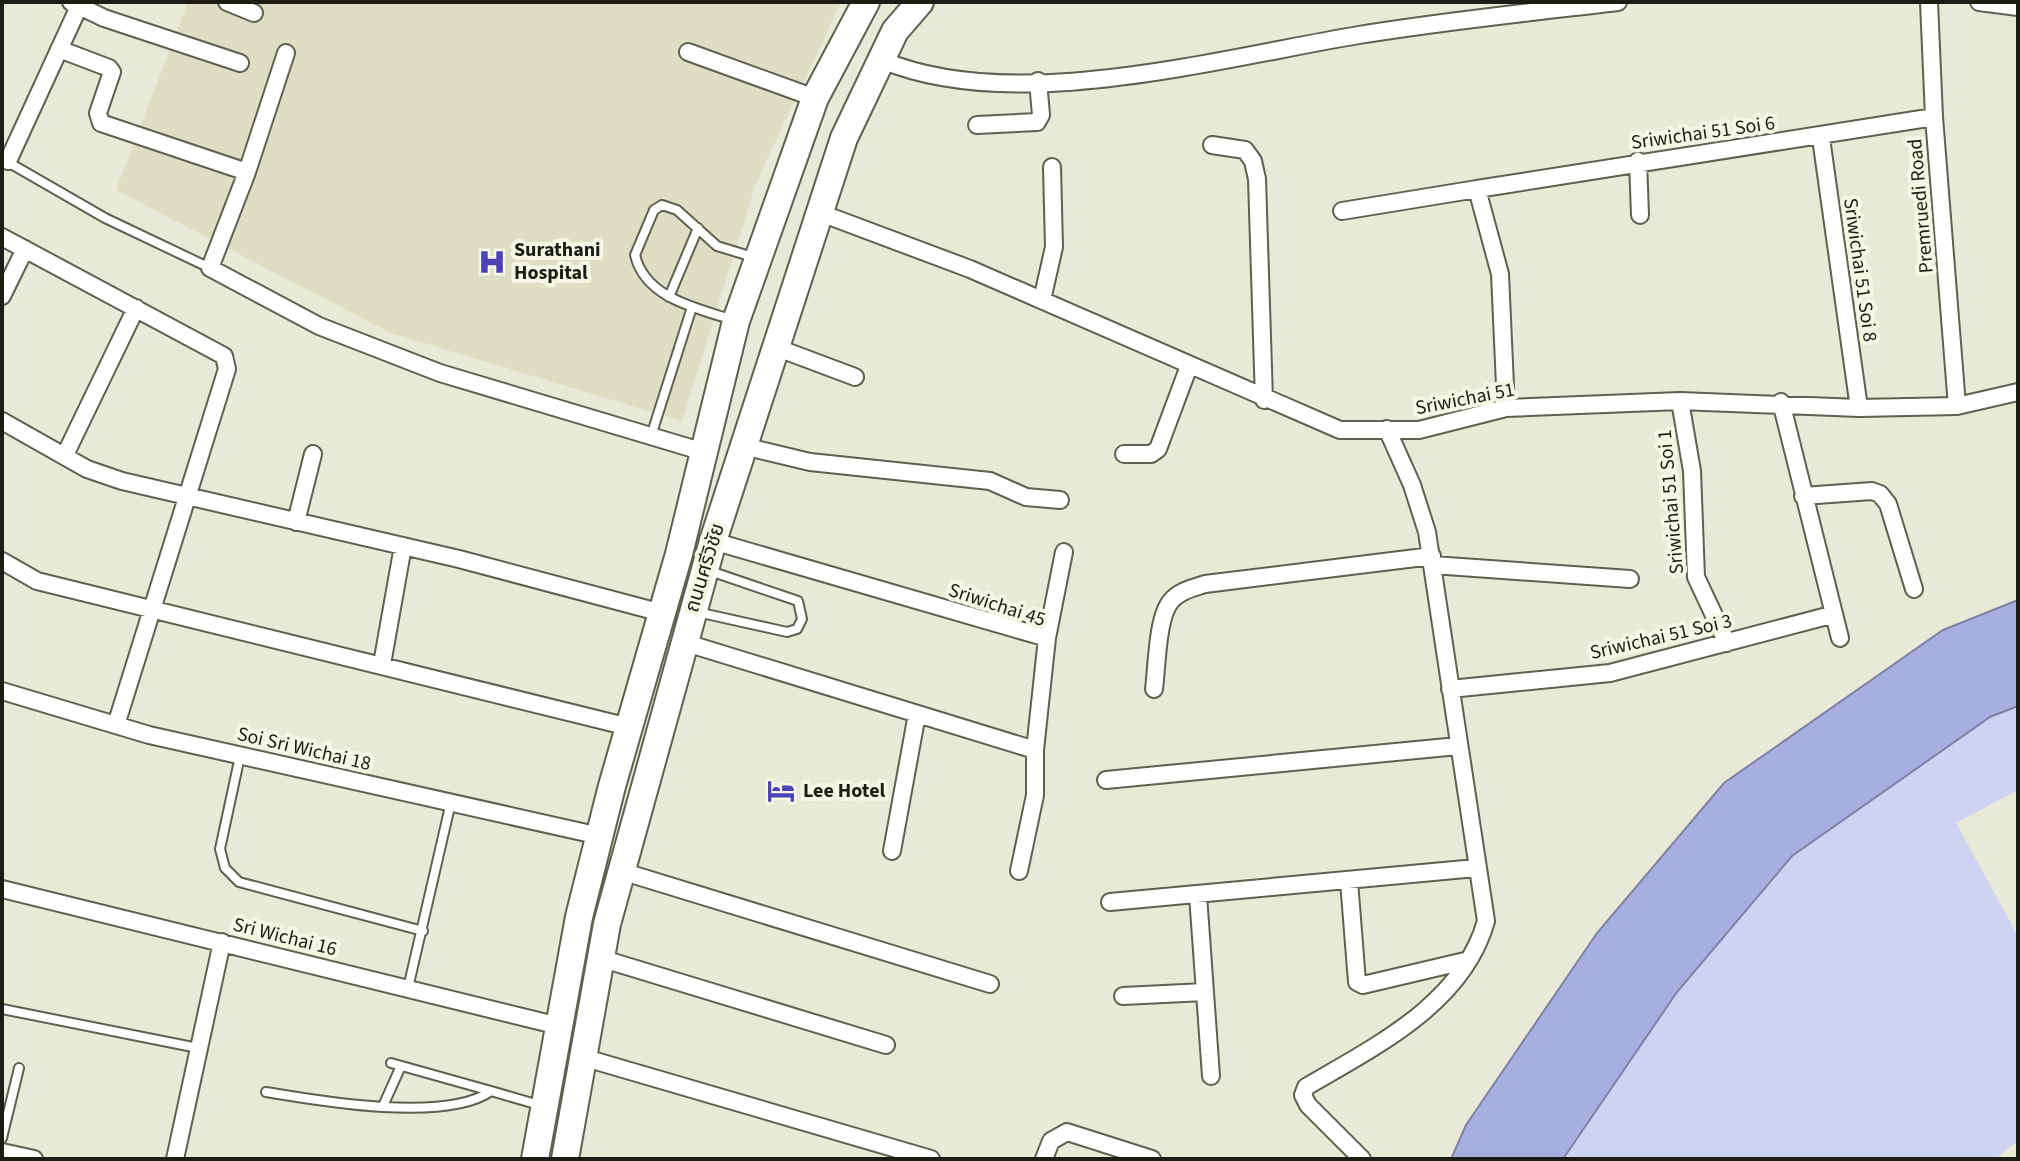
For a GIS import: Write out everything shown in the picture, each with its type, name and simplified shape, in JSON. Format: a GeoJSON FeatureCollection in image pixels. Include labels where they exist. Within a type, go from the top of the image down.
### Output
{"type":"FeatureCollection","features":[{"type":"Feature","properties":{"kind":"main road","name":"ถนนศรีวิชัย"},"geometry":{"type":"LineString","coordinates":[[535,1159],[559,1026],[600,836],[662,613],[740,309],[815,98],[866,2]]}},
{"type":"Feature","properties":{"kind":"main road","name":"ถนนศรีวิชัย"},"geometry":{"type":"LineString","coordinates":[[565,1159],[600,958],[683,642],[713,541],[844,138],[895,31],[920,2]]}},
{"type":"Feature","properties":{"kind":"main road"},"geometry":{"type":"LineString","coordinates":[[740,309],[787,310]]}},
{"type":"Feature","properties":{"kind":"street"},"geometry":{"type":"LineString","coordinates":[[227,2],[254,13]]}},
{"type":"Feature","properties":{"kind":"street"},"geometry":{"type":"LineString","coordinates":[[882,60],[915,74],[1007,83],[1091,79],[1374,33],[1618,2]]}},
{"type":"Feature","properties":{"kind":"street","name":"Premruedi Road"},"geometry":{"type":"LineString","coordinates":[[1929,2],[1934,117],[1957,406]]}},
{"type":"Feature","properties":{"kind":"street"},"geometry":{"type":"LineString","coordinates":[[1979,2],[2018,7]]}},
{"type":"Feature","properties":{"kind":"street"},"geometry":{"type":"LineString","coordinates":[[5,160],[59,49],[77,3],[240,63]]}},
{"type":"Feature","properties":{"kind":"street"},"geometry":{"type":"LineString","coordinates":[[59,49],[109,68],[112,72],[98,113],[101,123],[247,172]]}},
{"type":"Feature","properties":{"kind":"street"},"geometry":{"type":"LineString","coordinates":[[688,52],[815,98]]}},
{"type":"Feature","properties":{"kind":"street"},"geometry":{"type":"LineString","coordinates":[[286,53],[247,172],[210,268],[319,326],[440,373],[704,452]]}},
{"type":"Feature","properties":{"kind":"street"},"geometry":{"type":"LineString","coordinates":[[977,125],[1037,122],[1041,115],[1038,81]]}},
{"type":"Feature","properties":{"kind":"street","name":"Sriwichai 51 Soi 6"},"geometry":{"type":"LineString","coordinates":[[1342,211],[1638,161],[1821,138],[1934,117]]}},
{"type":"Feature","properties":{"kind":"street","name":"Sriwichai 51 Soi 8"},"geometry":{"type":"LineString","coordinates":[[1821,138],[1859,408]]}},
{"type":"Feature","properties":{"kind":"street"},"geometry":{"type":"LineString","coordinates":[[1212,145],[1245,150],[1253,161],[1257,179],[1264,400]]}},
{"type":"Feature","properties":{"kind":"street"},"geometry":{"type":"LineString","coordinates":[[1638,161],[1640,215]]}},
{"type":"Feature","properties":{"kind":"street"},"geometry":{"type":"LineString","coordinates":[[1042,300],[1054,247],[1052,167]]}},
{"type":"Feature","properties":{"kind":"street"},"geometry":{"type":"LineString","coordinates":[[1477,189],[1500,274],[1506,408]]}},
{"type":"Feature","properties":{"kind":"street","name":"Sriwichai 51"},"geometry":{"type":"LineString","coordinates":[[818,212],[1042,300],[1264,400],[1340,430],[1419,430],[1506,408],[1680,401],[1781,402],[1859,408],[1957,406],[2018,392]]}},
{"type":"Feature","properties":{"kind":"street"},"geometry":{"type":"LineString","coordinates":[[2,237],[224,356],[227,369],[116,725]]}},
{"type":"Feature","properties":{"kind":"street"},"geometry":{"type":"LineString","coordinates":[[2,296],[25,249]]}},
{"type":"Feature","properties":{"kind":"street"},"geometry":{"type":"LineString","coordinates":[[65,455],[136,308]]}},
{"type":"Feature","properties":{"kind":"street"},"geometry":{"type":"LineString","coordinates":[[775,347],[855,377]]}},
{"type":"Feature","properties":{"kind":"street"},"geometry":{"type":"LineString","coordinates":[[1124,454],[1151,454],[1158,449],[1189,366]]}},
{"type":"Feature","properties":{"kind":"street","name":"Sriwichai 51 Soi 1"},"geometry":{"type":"LineString","coordinates":[[1680,401],[1692,471],[1696,577],[1727,643]]}},
{"type":"Feature","properties":{"kind":"street"},"geometry":{"type":"LineString","coordinates":[[1781,402],[1831,615],[1840,638]]}},
{"type":"Feature","properties":{"kind":"street"},"geometry":{"type":"LineString","coordinates":[[2,421],[99,473],[403,546],[662,613]]}},
{"type":"Feature","properties":{"kind":"street"},"geometry":{"type":"LineString","coordinates":[[1362,1159],[1305,1100],[1306,1087],[1403,1027],[1453,984],[1469,960],[1486,921],[1432,560],[1421,509],[1387,429]]}},
{"type":"Feature","properties":{"kind":"street"},"geometry":{"type":"LineString","coordinates":[[743,446],[810,462],[990,481],[1026,497],[1060,500]]}},
{"type":"Feature","properties":{"kind":"street"},"geometry":{"type":"LineString","coordinates":[[296,522],[313,454]]}},
{"type":"Feature","properties":{"kind":"street"},"geometry":{"type":"LineString","coordinates":[[1803,496],[1872,491],[1880,494],[1888,504],[1914,589]]}},
{"type":"Feature","properties":{"kind":"street","name":"Sriwichai 45"},"geometry":{"type":"LineString","coordinates":[[713,541],[1047,638],[1035,750],[1035,795],[1019,871]]}},
{"type":"Feature","properties":{"kind":"street"},"geometry":{"type":"LineString","coordinates":[[382,664],[403,546]]}},
{"type":"Feature","properties":{"kind":"street"},"geometry":{"type":"LineString","coordinates":[[1047,638],[1064,552]]}},
{"type":"Feature","properties":{"kind":"street"},"geometry":{"type":"LineString","coordinates":[[1154,689],[1163,615],[1170,601],[1183,591],[1205,584],[1432,560],[1630,579]]}},
{"type":"Feature","properties":{"kind":"street"},"geometry":{"type":"LineString","coordinates":[[2,561],[37,581],[629,727]]}},
{"type":"Feature","properties":{"kind":"street","name":"Sriwichai 51 Soi 3"},"geometry":{"type":"LineString","coordinates":[[1450,689],[1610,673],[1831,615]]}},
{"type":"Feature","properties":{"kind":"street"},"geometry":{"type":"LineString","coordinates":[[683,642],[1035,750]]}},
{"type":"Feature","properties":{"kind":"street","name":"Soi Sri Wichai 18"},"geometry":{"type":"LineString","coordinates":[[2,691],[116,725],[600,836]]}},
{"type":"Feature","properties":{"kind":"street"},"geometry":{"type":"LineString","coordinates":[[892,851],[917,714]]}},
{"type":"Feature","properties":{"kind":"street"},"geometry":{"type":"LineString","coordinates":[[1106,780],[1458,746]]}},
{"type":"Feature","properties":{"kind":"street"},"geometry":{"type":"LineString","coordinates":[[1110,902],[1476,868]]}},
{"type":"Feature","properties":{"kind":"street"},"geometry":{"type":"LineString","coordinates":[[621,871],[990,984]]}},
{"type":"Feature","properties":{"kind":"street"},"geometry":{"type":"LineString","coordinates":[[1349,881],[1357,982],[1363,985],[1469,960]]}},
{"type":"Feature","properties":{"kind":"street","name":"Sri Wichai 16"},"geometry":{"type":"LineString","coordinates":[[2,889],[559,1026]]}},
{"type":"Feature","properties":{"kind":"street"},"geometry":{"type":"LineString","coordinates":[[1198,895],[1211,1076]]}},
{"type":"Feature","properties":{"kind":"street"},"geometry":{"type":"LineString","coordinates":[[175,1159],[222,942]]}},
{"type":"Feature","properties":{"kind":"street"},"geometry":{"type":"LineString","coordinates":[[600,958],[886,1045]]}},
{"type":"Feature","properties":{"kind":"street"},"geometry":{"type":"LineString","coordinates":[[1123,996],[1205,992]]}},
{"type":"Feature","properties":{"kind":"street"},"geometry":{"type":"LineString","coordinates":[[582,1057],[931,1159]]}},
{"type":"Feature","properties":{"kind":"street"},"geometry":{"type":"LineString","coordinates":[[1044,1159],[1051,1141],[1067,1132],[1147,1158]]}},
{"type":"Feature","properties":{"kind":"street"},"geometry":{"type":"LineString","coordinates":[[2,1152],[34,1159]]}},
{"type":"Feature","properties":{"kind":"lane"},"geometry":{"type":"LineString","coordinates":[[5,160],[119,225],[210,268]]}},
{"type":"Feature","properties":{"kind":"lane"},"geometry":{"type":"LineString","coordinates":[[740,309],[692,307],[669,297],[647,281],[638,268],[635,255],[641,236],[654,210],[662,205],[677,210],[717,246],[758,259]]}},
{"type":"Feature","properties":{"kind":"lane"},"geometry":{"type":"LineString","coordinates":[[669,297],[698,228]]}},
{"type":"Feature","properties":{"kind":"lane"},"geometry":{"type":"LineString","coordinates":[[651,436],[692,307]]}},
{"type":"Feature","properties":{"kind":"lane"},"geometry":{"type":"LineString","coordinates":[[692,611],[787,632],[797,629],[802,619],[798,601],[786,594],[705,570]]}},
{"type":"Feature","properties":{"kind":"lane"},"geometry":{"type":"LineString","coordinates":[[240,755],[220,849],[225,868],[239,882],[423,931]]}},
{"type":"Feature","properties":{"kind":"lane"},"geometry":{"type":"LineString","coordinates":[[408,988],[451,802]]}},
{"type":"Feature","properties":{"kind":"lane"},"geometry":{"type":"LineString","coordinates":[[2,1009],[199,1048]]}},
{"type":"Feature","properties":{"kind":"lane"},"geometry":{"type":"LineString","coordinates":[[391,1063],[544,1106]]}},
{"type":"Feature","properties":{"kind":"lane"},"geometry":{"type":"LineString","coordinates":[[383,1106],[401,1066]]}},
{"type":"Feature","properties":{"kind":"lane"},"geometry":{"type":"LineString","coordinates":[[2,1138],[19,1068]]}},
{"type":"Feature","properties":{"kind":"lane"},"geometry":{"type":"LineString","coordinates":[[266,1092],[383,1106],[473,1101],[491,1091]]}},
{"type":"Feature","properties":{"kind":"shaded area","name":"Surathani Hospital"},"geometry":{"type":"Polygon","coordinates":[[[188,2],[841,2],[756,183],[682,421],[391,333],[116,190],[188,2]]]}},
{"type":"Feature","properties":{"kind":"shaded area"},"geometry":{"type":"Polygon","coordinates":[[[2018,600],[2018,706],[1990,717],[1792,856],[1677,992],[1563,1159],[1451,1159],[1466,1125],[1597,933],[1724,783],[1943,630],[2018,600]]]}},
{"type":"Feature","properties":{"kind":"shaded area"},"geometry":{"type":"Polygon","coordinates":[[[2018,706],[2018,790],[1956,823],[2018,936],[2018,1141],[1995,1159],[1563,1159],[1677,992],[1792,856],[1990,717],[2018,706]]]}},
{"type":"Feature","properties":{"kind":"place","name":"Surathani Hospital"},"geometry":{"type":"Point","coordinates":[492,262]}},
{"type":"Feature","properties":{"kind":"place","name":"Lee Hotel"},"geometry":{"type":"Point","coordinates":[781,791]}}]}
